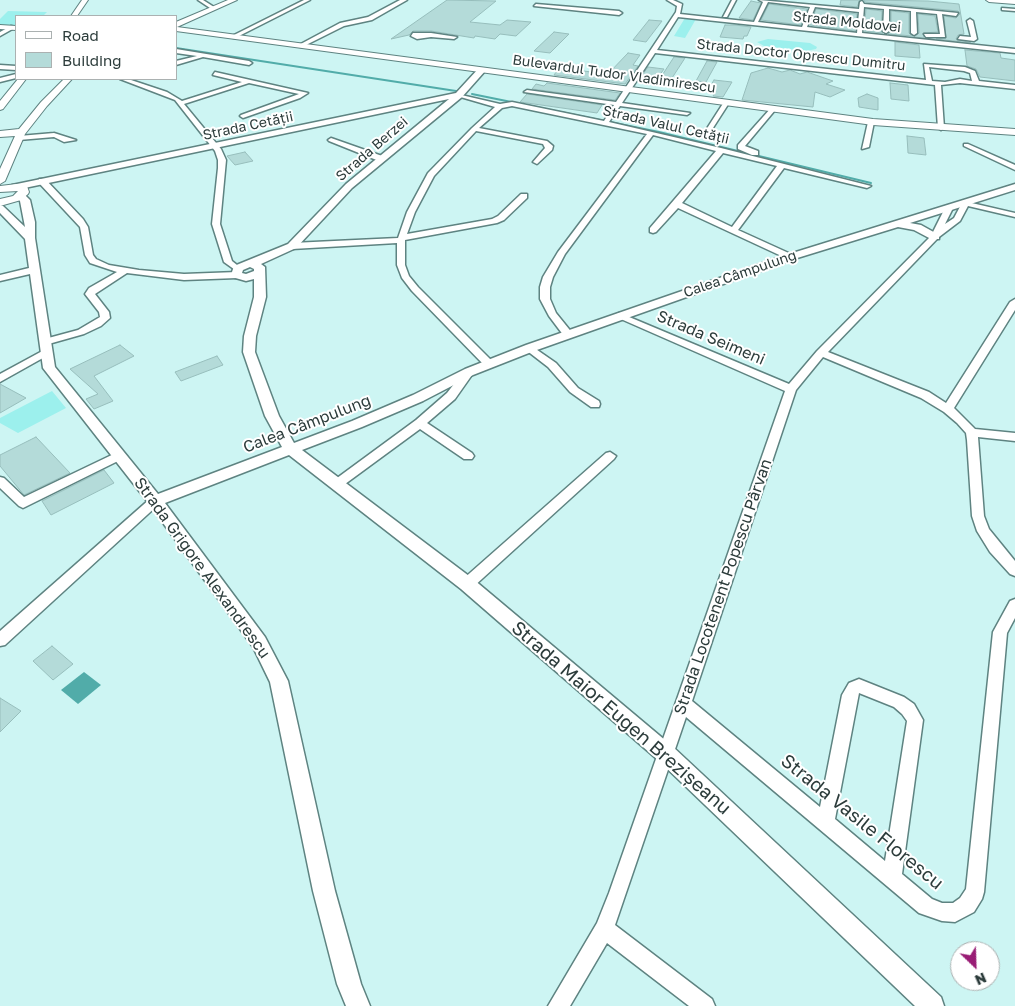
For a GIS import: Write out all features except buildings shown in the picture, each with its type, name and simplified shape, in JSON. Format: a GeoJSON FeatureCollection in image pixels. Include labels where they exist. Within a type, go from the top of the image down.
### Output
{"type":"FeatureCollection","features":[{"type":"Feature","properties":{"kind":"main road"},"geometry":{"type":"LineString","coordinates":[[74,15],[85,0]]}},
{"type":"Feature","properties":{"kind":"main road"},"geometry":{"type":"LineString","coordinates":[[204,0],[228,0]]}},
{"type":"Feature","properties":{"kind":"main road"},"geometry":{"type":"LineString","coordinates":[[178,22],[228,0]]}},
{"type":"Feature","properties":{"kind":"main road"},"geometry":{"type":"LineString","coordinates":[[178,22],[234,0]]}},
{"type":"Feature","properties":{"kind":"main road"},"geometry":{"type":"LineString","coordinates":[[988,0],[1015,2]]}},
{"type":"Feature","properties":{"kind":"main road"},"geometry":{"type":"LineString","coordinates":[[0,27],[15,27]]}},
{"type":"Feature","properties":{"kind":"main road","name":"Bulevardul Tudor Vladimirescu"},"geometry":{"type":"LineString","coordinates":[[178,31],[871,122],[945,129],[1015,132]]}},
{"type":"Feature","properties":{"kind":"main road"},"geometry":{"type":"LineString","coordinates":[[0,107],[21,80]]}},
{"type":"Feature","properties":{"kind":"main road"},"geometry":{"type":"LineString","coordinates":[[1,208],[14,190],[2,179],[20,135],[67,80]]}},
{"type":"Feature","properties":{"kind":"main road"},"geometry":{"type":"LineString","coordinates":[[0,134],[20,135]]}},
{"type":"Feature","properties":{"kind":"street"},"geometry":{"type":"LineString","coordinates":[[200,0],[212,7]]}},
{"type":"Feature","properties":{"kind":"street"},"geometry":{"type":"LineString","coordinates":[[233,38],[308,0]]}},
{"type":"Feature","properties":{"kind":"street"},"geometry":{"type":"LineString","coordinates":[[300,46],[342,24],[370,19],[404,0]]}},
{"type":"Feature","properties":{"kind":"street"},"geometry":{"type":"LineString","coordinates":[[605,124],[677,15],[680,6],[669,0]]}},
{"type":"Feature","properties":{"kind":"street"},"geometry":{"type":"LineString","coordinates":[[725,16],[734,0]]}},
{"type":"Feature","properties":{"kind":"street"},"geometry":{"type":"LineString","coordinates":[[761,0],[813,5],[862,5],[956,14]]}},
{"type":"Feature","properties":{"kind":"street"},"geometry":{"type":"LineString","coordinates":[[755,24],[766,0]]}},
{"type":"Feature","properties":{"kind":"street"},"geometry":{"type":"LineString","coordinates":[[536,5],[576,6],[619,13]]}},
{"type":"Feature","properties":{"kind":"street"},"geometry":{"type":"LineString","coordinates":[[804,29],[813,5]]}},
{"type":"Feature","properties":{"kind":"street"},"geometry":{"type":"LineString","coordinates":[[859,35],[862,5]]}},
{"type":"Feature","properties":{"kind":"street"},"geometry":{"type":"LineString","coordinates":[[886,31],[887,8]]}},
{"type":"Feature","properties":{"kind":"street"},"geometry":{"type":"LineString","coordinates":[[1004,9],[1015,10]]}},
{"type":"Feature","properties":{"kind":"street"},"geometry":{"type":"LineString","coordinates":[[913,10],[914,34]]}},
{"type":"Feature","properties":{"kind":"street"},"geometry":{"type":"LineString","coordinates":[[939,13],[943,36]]}},
{"type":"Feature","properties":{"kind":"street","name":"Strada Moldovei"},"geometry":{"type":"LineString","coordinates":[[677,15],[1015,51]]}},
{"type":"Feature","properties":{"kind":"street"},"geometry":{"type":"LineString","coordinates":[[860,28],[974,39],[970,21]]}},
{"type":"Feature","properties":{"kind":"street"},"geometry":{"type":"LineString","coordinates":[[0,34],[15,27]]}},
{"type":"Feature","properties":{"kind":"street"},"geometry":{"type":"LineString","coordinates":[[430,35],[454,37]]}},
{"type":"Feature","properties":{"kind":"street"},"geometry":{"type":"LineString","coordinates":[[178,51],[249,63]]}},
{"type":"Feature","properties":{"kind":"street","name":"Strada Doctor Oprescu Dumitru"},"geometry":{"type":"LineString","coordinates":[[654,51],[929,82],[942,83],[954,81],[1015,87]]}},
{"type":"Feature","properties":{"kind":"street"},"geometry":{"type":"LineString","coordinates":[[178,62],[204,56]]}},
{"type":"Feature","properties":{"kind":"street"},"geometry":{"type":"LineString","coordinates":[[929,82],[926,65],[973,72],[976,83]]}},
{"type":"Feature","properties":{"kind":"street"},"geometry":{"type":"LineString","coordinates":[[0,67],[15,68]]}},
{"type":"Feature","properties":{"kind":"street","name":"Strada Berzei"},"geometry":{"type":"LineString","coordinates":[[257,269],[287,249],[349,186],[459,95],[482,70]]}},
{"type":"Feature","properties":{"kind":"street"},"geometry":{"type":"LineString","coordinates":[[215,74],[305,93],[243,116]]}},
{"type":"Feature","properties":{"kind":"street"},"geometry":{"type":"LineString","coordinates":[[0,80],[15,76]]}},
{"type":"Feature","properties":{"kind":"street"},"geometry":{"type":"LineString","coordinates":[[126,80],[165,93],[181,103],[215,147],[222,164],[216,224],[228,262],[238,273],[259,288]]}},
{"type":"Feature","properties":{"kind":"street"},"geometry":{"type":"LineString","coordinates":[[181,103],[250,81]]}},
{"type":"Feature","properties":{"kind":"street"},"geometry":{"type":"LineString","coordinates":[[942,83],[948,110]]}},
{"type":"Feature","properties":{"kind":"street"},"geometry":{"type":"LineString","coordinates":[[942,83],[945,129]]}},
{"type":"Feature","properties":{"kind":"street"},"geometry":{"type":"LineString","coordinates":[[527,92],[687,113]]}},
{"type":"Feature","properties":{"kind":"street","name":"Strada Valul Cetății"},"geometry":{"type":"LineString","coordinates":[[459,95],[471,96],[500,106],[512,104],[651,133],[782,165],[866,182],[751,152],[741,147],[772,109]]}},
{"type":"Feature","properties":{"kind":"street","name":"Strada Cetății"},"geometry":{"type":"LineString","coordinates":[[14,190],[42,181],[215,147],[459,95]]}},
{"type":"Feature","properties":{"kind":"street"},"geometry":{"type":"LineString","coordinates":[[709,130],[726,103]]}},
{"type":"Feature","properties":{"kind":"street"},"geometry":{"type":"LineString","coordinates":[[489,364],[415,289],[405,276],[401,266],[401,238],[411,212],[431,175],[474,129],[500,106]]}},
{"type":"Feature","properties":{"kind":"street"},"geometry":{"type":"LineString","coordinates":[[945,129],[948,118]]}},
{"type":"Feature","properties":{"kind":"street"},"geometry":{"type":"LineString","coordinates":[[865,147],[871,122]]}},
{"type":"Feature","properties":{"kind":"street"},"geometry":{"type":"LineString","coordinates":[[474,129],[545,142],[549,148],[536,162]]}},
{"type":"Feature","properties":{"kind":"street"},"geometry":{"type":"LineString","coordinates":[[568,334],[552,314],[546,299],[545,287],[548,278],[561,254],[651,133]]}},
{"type":"Feature","properties":{"kind":"street"},"geometry":{"type":"LineString","coordinates":[[20,135],[54,135],[60,136],[64,140],[73,140]]}},
{"type":"Feature","properties":{"kind":"street"},"geometry":{"type":"LineString","coordinates":[[331,140],[382,159]]}},
{"type":"Feature","properties":{"kind":"street"},"geometry":{"type":"LineString","coordinates":[[966,145],[1015,168]]}},
{"type":"Feature","properties":{"kind":"street"},"geometry":{"type":"LineString","coordinates":[[653,230],[677,204],[720,150]]}},
{"type":"Feature","properties":{"kind":"street"},"geometry":{"type":"LineString","coordinates":[[734,230],[782,165]]}},
{"type":"Feature","properties":{"kind":"street"},"geometry":{"type":"LineString","coordinates":[[42,181],[84,227],[91,258],[100,264],[125,271],[184,277],[221,276],[238,273],[251,277],[257,269]]}},
{"type":"Feature","properties":{"kind":"street","name":"Calea Câmpulung"},"geometry":{"type":"LineString","coordinates":[[154,500],[292,450],[403,405],[469,372],[568,334],[790,256],[1015,187]]}},
{"type":"Feature","properties":{"kind":"street","name":"Strada Grigore Alexandrescu"},"geometry":{"type":"LineString","coordinates":[[14,190],[25,200],[30,222],[30,238],[49,368],[154,500],[259,642],[279,681],[324,891],[349,984],[358,1006]]}},
{"type":"Feature","properties":{"kind":"street"},"geometry":{"type":"LineString","coordinates":[[287,249],[433,234],[494,221],[501,218],[524,196]]}},
{"type":"Feature","properties":{"kind":"street"},"geometry":{"type":"LineString","coordinates":[[898,224],[917,228],[935,236],[957,219],[966,203],[1015,215]]}},
{"type":"Feature","properties":{"kind":"street"},"geometry":{"type":"LineString","coordinates":[[677,204],[790,256]]}},
{"type":"Feature","properties":{"kind":"street"},"geometry":{"type":"LineString","coordinates":[[1,208],[30,238]]}},
{"type":"Feature","properties":{"kind":"street","name":"Strada Locotenent Popescu Pârvan"},"geometry":{"type":"LineString","coordinates":[[558,1006],[584,966],[604,929],[621,884],[790,389],[821,353],[935,236],[950,208]]}},
{"type":"Feature","properties":{"kind":"street"},"geometry":{"type":"LineString","coordinates":[[257,269],[260,303],[250,336],[249,352],[275,423],[292,450]]}},
{"type":"Feature","properties":{"kind":"street"},"geometry":{"type":"LineString","coordinates":[[0,278],[36,270]]}},
{"type":"Feature","properties":{"kind":"street"},"geometry":{"type":"LineString","coordinates":[[0,379],[45,347],[98,324],[105,318],[104,312],[90,294],[92,290],[125,271]]}},
{"type":"Feature","properties":{"kind":"street"},"geometry":{"type":"LineString","coordinates":[[948,410],[1015,302]]}},
{"type":"Feature","properties":{"kind":"street","name":"Strada Seimeni"},"geometry":{"type":"LineString","coordinates":[[619,316],[790,389]]}},
{"type":"Feature","properties":{"kind":"street"},"geometry":{"type":"LineString","coordinates":[[530,348],[552,365],[574,390],[595,404]]}},
{"type":"Feature","properties":{"kind":"street"},"geometry":{"type":"LineString","coordinates":[[821,353],[925,395],[948,410],[971,432],[1011,439]]}},
{"type":"Feature","properties":{"kind":"street"},"geometry":{"type":"LineString","coordinates":[[336,484],[420,423],[451,396],[469,372]]}},
{"type":"Feature","properties":{"kind":"street"},"geometry":{"type":"LineString","coordinates":[[420,423],[468,456]]}},
{"type":"Feature","properties":{"kind":"street"},"geometry":{"type":"LineString","coordinates":[[971,432],[976,468],[978,516],[983,531],[1015,570]]}},
{"type":"Feature","properties":{"kind":"street","name":"Strada Maior Eugen Brezișeanu"},"geometry":{"type":"LineString","coordinates":[[292,450],[467,584],[666,753],[932,1006]]}},
{"type":"Feature","properties":{"kind":"street"},"geometry":{"type":"LineString","coordinates":[[0,481],[23,503],[118,456]]}},
{"type":"Feature","properties":{"kind":"street"},"geometry":{"type":"LineString","coordinates":[[467,584],[610,456]]}},
{"type":"Feature","properties":{"kind":"street"},"geometry":{"type":"LineString","coordinates":[[0,640],[154,500]]}},
{"type":"Feature","properties":{"kind":"street","name":"Strada Vasile Florescu"},"geometry":{"type":"LineString","coordinates":[[683,704],[926,906],[942,912],[954,913],[967,905],[975,892],[1000,632],[1015,605]]}},
{"type":"Feature","properties":{"kind":"street"},"geometry":{"type":"LineString","coordinates":[[826,821],[850,694],[854,688],[860,686],[899,702],[908,709],[915,720],[892,876]]}},
{"type":"Feature","properties":{"kind":"street"},"geometry":{"type":"LineString","coordinates":[[604,929],[705,1006]]}},
{"type":"Feature","properties":{"kind":"shaded area"},"geometry":{"type":"Polygon","coordinates":[[[8,11],[47,12],[44,15],[15,15],[15,26],[0,25],[0,19],[8,11]]]}},
{"type":"Feature","properties":{"kind":"shaded area"},"geometry":{"type":"Polygon","coordinates":[[[685,18],[696,19],[685,38],[674,36],[685,18]]]}},
{"type":"Feature","properties":{"kind":"shaded area"},"geometry":{"type":"Polygon","coordinates":[[[768,39],[810,43],[817,47],[816,49],[806,51],[764,46],[757,42],[768,39]]]}},
{"type":"Feature","properties":{"kind":"shaded area"},"geometry":{"type":"Polygon","coordinates":[[[52,391],[66,408],[18,433],[0,423],[0,418],[52,391]]]}},
{"type":"Feature","properties":{"kind":"shaded area"},"geometry":{"type":"Polygon","coordinates":[[[84,672],[101,685],[78,704],[61,690],[84,672]]]}},
{"type":"Feature","properties":{"kind":"waterway"},"geometry":{"type":"LineString","coordinates":[[178,48],[456,91]]}},
{"type":"Feature","properties":{"kind":"waterway"},"geometry":{"type":"LineString","coordinates":[[472,94],[659,132],[871,183]]}}]}
